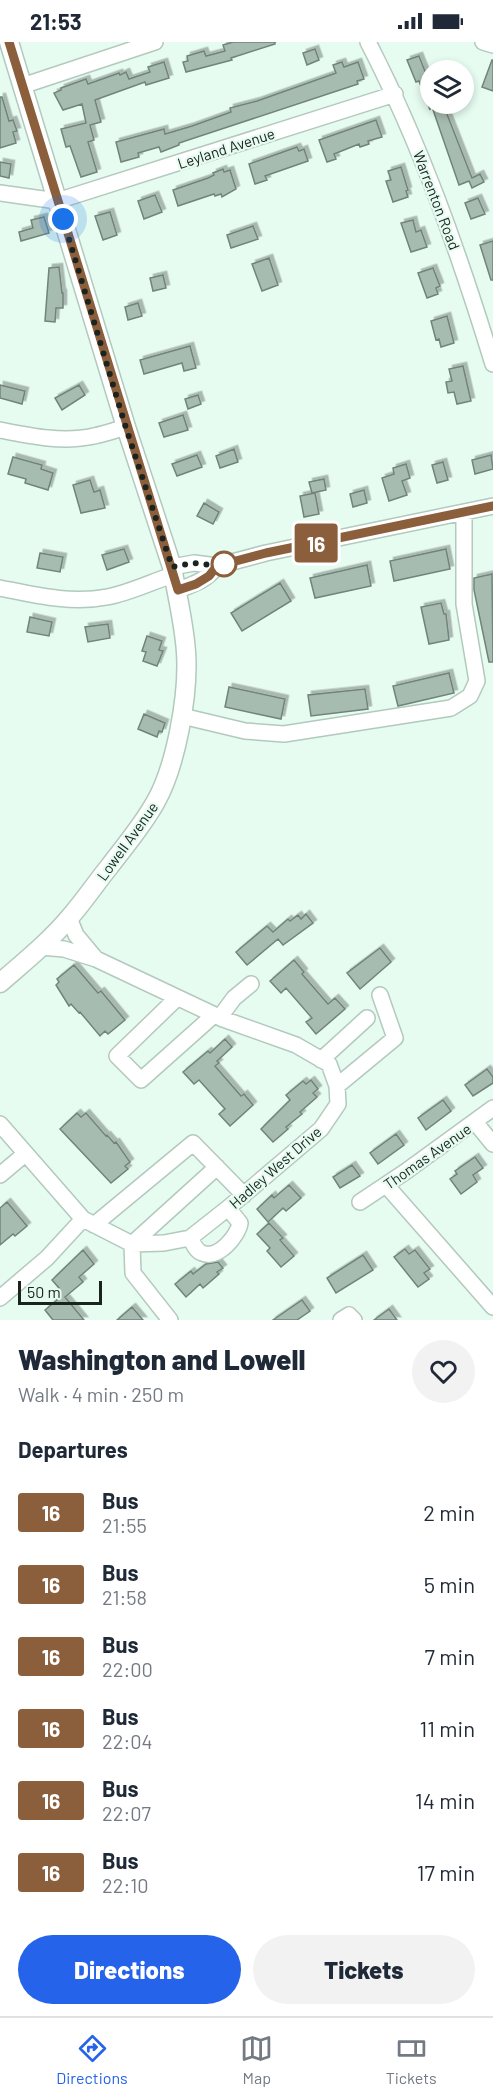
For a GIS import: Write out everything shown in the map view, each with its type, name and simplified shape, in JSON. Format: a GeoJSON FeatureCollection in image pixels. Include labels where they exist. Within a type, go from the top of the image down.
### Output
{"type":"FeatureCollection","features":[{"type":"Feature","properties":{"kind":"main road","name":"Lowell Avenue"},"geometry":{"type":"LineString","coordinates":[[0,983],[41,947],[69,918],[138,830],[156,802],[168,775],[182,716],[186,654],[174,577],[126,428],[9,42]]}},
{"type":"Feature","properties":{"kind":"street"},"geometry":{"type":"LineString","coordinates":[[22,86],[155,42]]}},
{"type":"Feature","properties":{"kind":"street","name":"Warrenton Road"},"geometry":{"type":"LineString","coordinates":[[368,42],[395,94],[442,212],[493,364]]}},
{"type":"Feature","properties":{"kind":"street"},"geometry":{"type":"LineString","coordinates":[[483,42],[493,45]]}},
{"type":"Feature","properties":{"kind":"street","name":"Leyland Avenue"},"geometry":{"type":"LineString","coordinates":[[57,201],[395,94]]}},
{"type":"Feature","properties":{"kind":"street"},"geometry":{"type":"LineString","coordinates":[[0,193],[57,201]]}},
{"type":"Feature","properties":{"kind":"street"},"geometry":{"type":"LineString","coordinates":[[0,430],[46,438],[77,438],[94,437],[126,428]]}},
{"type":"Feature","properties":{"kind":"street"},"geometry":{"type":"LineString","coordinates":[[0,588],[50,598],[80,600],[108,597],[174,577],[194,563],[217,566],[266,553],[493,506]]}},
{"type":"Feature","properties":{"kind":"street"},"geometry":{"type":"LineString","coordinates":[[182,716],[245,731],[284,734],[341,727],[451,708],[470,696],[477,681],[464,604],[464,512]]}},
{"type":"Feature","properties":{"kind":"street"},"geometry":{"type":"LineString","coordinates":[[174,577],[196,584],[209,576],[217,566]]}},
{"type":"Feature","properties":{"kind":"street"},"geometry":{"type":"LineString","coordinates":[[69,918],[76,935],[96,959]]}},
{"type":"Feature","properties":{"kind":"street"},"geometry":{"type":"LineString","coordinates":[[41,947],[64,949],[96,959],[217,1016],[296,1046],[329,1064],[337,1086],[395,1038],[380,995]]}},
{"type":"Feature","properties":{"kind":"street"},"geometry":{"type":"LineString","coordinates":[[177,998],[117,1056],[141,1080],[251,984]]}},
{"type":"Feature","properties":{"kind":"street"},"geometry":{"type":"LineString","coordinates":[[321,1060],[367,1018]]}},
{"type":"Feature","properties":{"kind":"street","name":"Hadley West Drive"},"geometry":{"type":"LineString","coordinates":[[0,1124],[88,1222],[132,1244],[164,1243],[189,1238],[244,1195],[321,1129],[338,1104],[337,1086]]}},
{"type":"Feature","properties":{"kind":"street","name":"Thomas Avenue"},"geometry":{"type":"LineString","coordinates":[[360,1202],[493,1108]]}},
{"type":"Feature","properties":{"kind":"street"},"geometry":{"type":"LineString","coordinates":[[475,1122],[493,1144]]}},
{"type":"Feature","properties":{"kind":"street"},"geometry":{"type":"LineString","coordinates":[[0,1298],[88,1222],[193,1143],[244,1195]]}},
{"type":"Feature","properties":{"kind":"street"},"geometry":{"type":"LineString","coordinates":[[0,1175],[25,1154]]}},
{"type":"Feature","properties":{"kind":"street"},"geometry":{"type":"LineString","coordinates":[[170,1320],[133,1273],[132,1244],[217,1167]]}},
{"type":"Feature","properties":{"kind":"street"},"geometry":{"type":"LineString","coordinates":[[386,1185],[493,1307]]}},
{"type":"Feature","properties":{"kind":"street"},"geometry":{"type":"LineString","coordinates":[[189,1238],[202,1253],[212,1254],[221,1250],[239,1230],[240,1222],[228,1208]]}},
{"type":"Feature","properties":{"kind":"building"},"geometry":{"type":"Polygon","coordinates":[[[233,42],[275,42],[275,44],[231,58],[232,60],[186,72],[183,62],[188,61],[187,56],[204,51],[206,56],[225,51],[223,45],[233,42]]]}},
{"type":"Feature","properties":{"kind":"building"},"geometry":{"type":"Polygon","coordinates":[[[315,49],[319,60],[307,65],[303,53],[315,49]]]}},
{"type":"Feature","properties":{"kind":"building"},"geometry":{"type":"Polygon","coordinates":[[[419,56],[420,84],[419,81],[416,82],[407,60],[419,56]]]}},
{"type":"Feature","properties":{"kind":"building"},"geometry":{"type":"Polygon","coordinates":[[[493,60],[493,91],[482,87],[493,60]]]}},
{"type":"Feature","properties":{"kind":"building"},"geometry":{"type":"Polygon","coordinates":[[[164,62],[169,78],[146,85],[145,82],[95,100],[101,122],[90,125],[94,140],[88,142],[97,172],[81,177],[70,146],[66,147],[61,129],[86,123],[82,104],[63,110],[54,93],[86,79],[88,84],[126,72],[129,79],[150,72],[148,67],[164,62]]]}},
{"type":"Feature","properties":{"kind":"building"},"geometry":{"type":"Polygon","coordinates":[[[342,62],[344,67],[358,62],[364,79],[357,81],[358,84],[179,143],[161,152],[159,147],[138,153],[139,157],[121,162],[116,142],[164,129],[165,134],[192,126],[231,112],[230,108],[257,101],[336,73],[333,65],[342,62]]]}},
{"type":"Feature","properties":{"kind":"building"},"geometry":{"type":"Polygon","coordinates":[[[0,97],[2,97],[9,121],[13,120],[17,131],[13,132],[16,143],[0,148],[0,97]]]}},
{"type":"Feature","properties":{"kind":"building"},"geometry":{"type":"Polygon","coordinates":[[[434,114],[447,114],[472,178],[480,174],[484,182],[472,188],[469,181],[459,185],[434,114]]]}},
{"type":"Feature","properties":{"kind":"building"},"geometry":{"type":"Polygon","coordinates":[[[376,120],[382,137],[368,141],[369,144],[360,147],[359,144],[334,154],[336,159],[327,162],[319,140],[376,120]]]}},
{"type":"Feature","properties":{"kind":"building"},"geometry":{"type":"Polygon","coordinates":[[[297,147],[299,151],[304,149],[308,161],[265,176],[267,180],[255,184],[249,164],[297,147]]]}},
{"type":"Feature","properties":{"kind":"building"},"geometry":{"type":"Polygon","coordinates":[[[0,162],[11,164],[9,178],[0,176],[0,162]]]}},
{"type":"Feature","properties":{"kind":"building"},"geometry":{"type":"Polygon","coordinates":[[[401,167],[408,197],[393,202],[386,181],[391,180],[388,171],[401,167]]]}},
{"type":"Feature","properties":{"kind":"building"},"geometry":{"type":"Polygon","coordinates":[[[223,169],[224,172],[230,170],[236,189],[222,197],[221,194],[215,196],[214,194],[178,206],[173,190],[208,178],[223,169]]]}},
{"type":"Feature","properties":{"kind":"building"},"geometry":{"type":"Polygon","coordinates":[[[155,195],[162,212],[144,219],[138,201],[155,195]]]}},
{"type":"Feature","properties":{"kind":"building"},"geometry":{"type":"Polygon","coordinates":[[[478,198],[485,214],[471,219],[465,203],[478,198]]]}},
{"type":"Feature","properties":{"kind":"building"},"geometry":{"type":"Polygon","coordinates":[[[110,212],[117,235],[103,240],[95,216],[110,212]]]}},
{"type":"Feature","properties":{"kind":"building"},"geometry":{"type":"Polygon","coordinates":[[[44,217],[49,233],[21,241],[19,232],[33,228],[31,220],[44,217]]]}},
{"type":"Feature","properties":{"kind":"building"},"geometry":{"type":"Polygon","coordinates":[[[413,220],[416,232],[421,230],[427,247],[411,252],[401,223],[413,220]]]}},
{"type":"Feature","properties":{"kind":"building"},"geometry":{"type":"Polygon","coordinates":[[[253,226],[258,239],[231,248],[227,235],[253,226]]]}},
{"type":"Feature","properties":{"kind":"building"},"geometry":{"type":"Polygon","coordinates":[[[493,241],[493,280],[491,280],[480,245],[493,241]]]}},
{"type":"Feature","properties":{"kind":"building"},"geometry":{"type":"Polygon","coordinates":[[[269,258],[278,285],[262,291],[252,264],[269,258]]]}},
{"type":"Feature","properties":{"kind":"building"},"geometry":{"type":"Polygon","coordinates":[[[59,267],[63,308],[56,308],[55,322],[45,321],[49,268],[59,267]]]}},
{"type":"Feature","properties":{"kind":"building"},"geometry":{"type":"Polygon","coordinates":[[[433,268],[440,286],[436,288],[438,294],[427,298],[418,273],[433,268]]]}},
{"type":"Feature","properties":{"kind":"building"},"geometry":{"type":"Polygon","coordinates":[[[163,275],[166,288],[153,291],[150,278],[163,275]]]}},
{"type":"Feature","properties":{"kind":"building"},"geometry":{"type":"Polygon","coordinates":[[[138,303],[142,316],[128,320],[125,307],[138,303]]]}},
{"type":"Feature","properties":{"kind":"building"},"geometry":{"type":"Polygon","coordinates":[[[447,316],[454,343],[441,347],[439,339],[436,340],[431,321],[447,316]]]}},
{"type":"Feature","properties":{"kind":"building"},"geometry":{"type":"Polygon","coordinates":[[[190,346],[196,368],[184,371],[182,363],[144,374],[140,360],[190,346]]]}},
{"type":"Feature","properties":{"kind":"building"},"geometry":{"type":"Polygon","coordinates":[[[463,366],[471,401],[457,404],[454,392],[448,393],[446,382],[452,381],[449,369],[463,366]]]}},
{"type":"Feature","properties":{"kind":"building"},"geometry":{"type":"Polygon","coordinates":[[[0,385],[25,391],[22,404],[0,398],[0,385]]]}},
{"type":"Feature","properties":{"kind":"building"},"geometry":{"type":"Polygon","coordinates":[[[79,385],[85,395],[62,410],[55,398],[79,385]]]}},
{"type":"Feature","properties":{"kind":"building"},"geometry":{"type":"Polygon","coordinates":[[[198,395],[201,404],[188,409],[185,399],[198,395]]]}},
{"type":"Feature","properties":{"kind":"building"},"geometry":{"type":"Polygon","coordinates":[[[183,415],[188,430],[164,437],[159,423],[183,415]]]}},
{"type":"Feature","properties":{"kind":"building"},"geometry":{"type":"Polygon","coordinates":[[[234,449],[238,462],[220,468],[216,456],[234,449]]]}},
{"type":"Feature","properties":{"kind":"building"},"geometry":{"type":"Polygon","coordinates":[[[197,455],[202,467],[177,476],[172,464],[197,455]]]}},
{"type":"Feature","properties":{"kind":"building"},"geometry":{"type":"Polygon","coordinates":[[[491,455],[493,469],[475,474],[472,460],[491,455]]]}},
{"type":"Feature","properties":{"kind":"building"},"geometry":{"type":"Polygon","coordinates":[[[13,457],[42,465],[41,469],[53,473],[48,490],[25,483],[26,479],[8,474],[13,457]]]}},
{"type":"Feature","properties":{"kind":"building"},"geometry":{"type":"Polygon","coordinates":[[[443,462],[448,480],[437,483],[432,465],[443,462]]]}},
{"type":"Feature","properties":{"kind":"building"},"geometry":{"type":"Polygon","coordinates":[[[406,464],[410,478],[402,481],[407,495],[389,501],[382,478],[394,474],[393,468],[406,464]]]}},
{"type":"Feature","properties":{"kind":"building"},"geometry":{"type":"Polygon","coordinates":[[[324,479],[326,490],[312,493],[309,482],[324,479]]]}},
{"type":"Feature","properties":{"kind":"building"},"geometry":{"type":"Polygon","coordinates":[[[90,480],[94,492],[100,490],[105,508],[81,513],[73,485],[90,480]]]}},
{"type":"Feature","properties":{"kind":"building"},"geometry":{"type":"Polygon","coordinates":[[[364,490],[367,503],[353,507],[350,494],[364,490]]]}},
{"type":"Feature","properties":{"kind":"building"},"geometry":{"type":"Polygon","coordinates":[[[315,493],[319,514],[304,517],[300,496],[315,493]]]}},
{"type":"Feature","properties":{"kind":"building"},"geometry":{"type":"Polygon","coordinates":[[[204,503],[219,512],[213,524],[197,516],[204,503]]]}},
{"type":"Feature","properties":{"kind":"building"},"geometry":{"type":"Polygon","coordinates":[[[124,549],[129,562],[107,570],[102,555],[124,549]]]}},
{"type":"Feature","properties":{"kind":"building"},"geometry":{"type":"Polygon","coordinates":[[[446,549],[450,569],[394,581],[390,561],[446,549]]]}},
{"type":"Feature","properties":{"kind":"building"},"geometry":{"type":"Polygon","coordinates":[[[40,553],[63,557],[60,572],[37,568],[40,553]]]}},
{"type":"Feature","properties":{"kind":"building"},"geometry":{"type":"Polygon","coordinates":[[[367,565],[371,586],[315,598],[310,578],[367,565]]]}},
{"type":"Feature","properties":{"kind":"building"},"geometry":{"type":"Polygon","coordinates":[[[492,574],[493,662],[489,662],[474,590],[474,578],[492,574]]]}},
{"type":"Feature","properties":{"kind":"building"},"geometry":{"type":"Polygon","coordinates":[[[280,583],[291,601],[242,631],[231,613],[280,583]]]}},
{"type":"Feature","properties":{"kind":"building"},"geometry":{"type":"Polygon","coordinates":[[[441,603],[444,614],[446,614],[449,640],[429,644],[421,607],[441,603]]]}},
{"type":"Feature","properties":{"kind":"building"},"geometry":{"type":"Polygon","coordinates":[[[30,617],[52,622],[49,636],[27,632],[30,617]]]}},
{"type":"Feature","properties":{"kind":"building"},"geometry":{"type":"Polygon","coordinates":[[[108,624],[110,638],[88,642],[85,627],[108,624]]]}},
{"type":"Feature","properties":{"kind":"building"},"geometry":{"type":"Polygon","coordinates":[[[147,636],[162,641],[159,650],[163,651],[157,666],[143,661],[146,652],[142,651],[147,636]]]}},
{"type":"Feature","properties":{"kind":"building"},"geometry":{"type":"Polygon","coordinates":[[[449,673],[454,693],[398,706],[393,686],[449,673]]]}},
{"type":"Feature","properties":{"kind":"building"},"geometry":{"type":"Polygon","coordinates":[[[229,687],[285,699],[281,719],[225,707],[229,687]]]}},
{"type":"Feature","properties":{"kind":"building"},"geometry":{"type":"Polygon","coordinates":[[[365,689],[368,709],[311,716],[308,695],[365,689]]]}},
{"type":"Feature","properties":{"kind":"building"},"geometry":{"type":"Polygon","coordinates":[[[144,714],[165,723],[162,732],[159,731],[157,737],[138,729],[144,714]]]}},
{"type":"Feature","properties":{"kind":"building"},"geometry":{"type":"Polygon","coordinates":[[[306,914],[313,923],[283,945],[278,939],[247,965],[236,952],[267,926],[273,932],[288,919],[290,921],[298,915],[301,919],[306,914]]]}},
{"type":"Feature","properties":{"kind":"building"},"geometry":{"type":"Polygon","coordinates":[[[380,948],[391,962],[360,989],[347,973],[380,948]]]}},
{"type":"Feature","properties":{"kind":"building"},"geometry":{"type":"Polygon","coordinates":[[[294,960],[304,972],[302,974],[328,1004],[335,998],[345,1009],[316,1034],[306,1022],[312,1018],[286,988],[281,993],[270,981],[294,960]]]}},
{"type":"Feature","properties":{"kind":"building"},"geometry":{"type":"Polygon","coordinates":[[[74,965],[98,993],[101,991],[125,1020],[108,1034],[105,1031],[100,1036],[80,1012],[71,1004],[69,1006],[56,985],[59,982],[57,979],[74,965]]]}},
{"type":"Feature","properties":{"kind":"building"},"geometry":{"type":"Polygon","coordinates":[[[225,1039],[232,1047],[217,1061],[219,1063],[215,1066],[241,1096],[244,1094],[253,1105],[230,1126],[219,1114],[225,1109],[199,1080],[194,1084],[183,1072],[225,1039]]]}},
{"type":"Feature","properties":{"kind":"building"},"geometry":{"type":"Polygon","coordinates":[[[487,1069],[493,1077],[493,1083],[473,1096],[465,1085],[487,1069]]]}},
{"type":"Feature","properties":{"kind":"building"},"geometry":{"type":"Polygon","coordinates":[[[311,1080],[318,1089],[313,1093],[317,1097],[273,1142],[261,1129],[290,1100],[286,1095],[303,1081],[306,1084],[311,1080]]]}},
{"type":"Feature","properties":{"kind":"building"},"geometry":{"type":"Polygon","coordinates":[[[443,1100],[451,1111],[426,1130],[418,1118],[443,1100]]]}},
{"type":"Feature","properties":{"kind":"building"},"geometry":{"type":"Polygon","coordinates":[[[77,1113],[81,1117],[86,1113],[106,1136],[114,1143],[116,1142],[130,1162],[125,1166],[128,1169],[111,1183],[60,1129],[77,1113]]]}},
{"type":"Feature","properties":{"kind":"building"},"geometry":{"type":"Polygon","coordinates":[[[396,1134],[404,1145],[378,1164],[370,1153],[396,1134]]]}},
{"type":"Feature","properties":{"kind":"building"},"geometry":{"type":"Polygon","coordinates":[[[475,1157],[483,1168],[473,1175],[477,1182],[461,1194],[450,1179],[457,1174],[455,1171],[475,1157]]]}},
{"type":"Feature","properties":{"kind":"building"},"geometry":{"type":"Polygon","coordinates":[[[352,1165],[360,1176],[340,1188],[333,1177],[352,1165]]]}},
{"type":"Feature","properties":{"kind":"building"},"geometry":{"type":"Polygon","coordinates":[[[289,1185],[301,1198],[286,1211],[283,1208],[268,1222],[257,1209],[272,1195],[274,1198],[289,1185]]]}},
{"type":"Feature","properties":{"kind":"building"},"geometry":{"type":"Polygon","coordinates":[[[7,1202],[27,1226],[0,1245],[0,1208],[7,1202]]]}},
{"type":"Feature","properties":{"kind":"building"},"geometry":{"type":"Polygon","coordinates":[[[269,1223],[283,1238],[280,1240],[294,1256],[281,1267],[267,1251],[270,1248],[257,1234],[269,1223]]]}},
{"type":"Feature","properties":{"kind":"building"},"geometry":{"type":"Polygon","coordinates":[[[405,1249],[409,1254],[415,1250],[430,1269],[424,1273],[429,1279],[418,1287],[394,1257],[405,1249]]]}},
{"type":"Feature","properties":{"kind":"building"},"geometry":{"type":"Polygon","coordinates":[[[83,1250],[94,1264],[79,1277],[83,1282],[65,1297],[84,1320],[53,1320],[45,1310],[57,1300],[52,1294],[59,1288],[52,1280],[83,1250]]]}},
{"type":"Feature","properties":{"kind":"building"},"geometry":{"type":"Polygon","coordinates":[[[363,1255],[373,1270],[336,1293],[327,1278],[363,1255]]]}},
{"type":"Feature","properties":{"kind":"building"},"geometry":{"type":"Polygon","coordinates":[[[218,1262],[223,1268],[217,1272],[219,1274],[203,1288],[200,1284],[186,1297],[175,1284],[191,1271],[193,1274],[206,1264],[218,1262]]]}},
{"type":"Feature","properties":{"kind":"building"},"geometry":{"type":"Polygon","coordinates":[[[302,1300],[310,1311],[297,1320],[273,1320],[302,1300]]]}},
{"type":"Feature","properties":{"kind":"building"},"geometry":{"type":"Polygon","coordinates":[[[132,1307],[143,1320],[117,1320],[132,1307]]]}},
{"type":"Feature","properties":{"kind":"building"},"geometry":{"type":"Polygon","coordinates":[[[389,1309],[397,1320],[374,1320],[389,1309]]]}},
{"type":"Feature","properties":{"kind":"bus line","name":"16"},"geometry":{"type":"LineString","coordinates":[[9,42],[126,428],[178,590],[196,584],[209,576],[217,566],[266,553],[493,506]]}},
{"type":"Feature","properties":{"kind":"route"},"geometry":{"type":"LineString","coordinates":[[63,219],[126,428],[172,567],[194,563],[217,566],[227,564],[224,564]]}}]}
